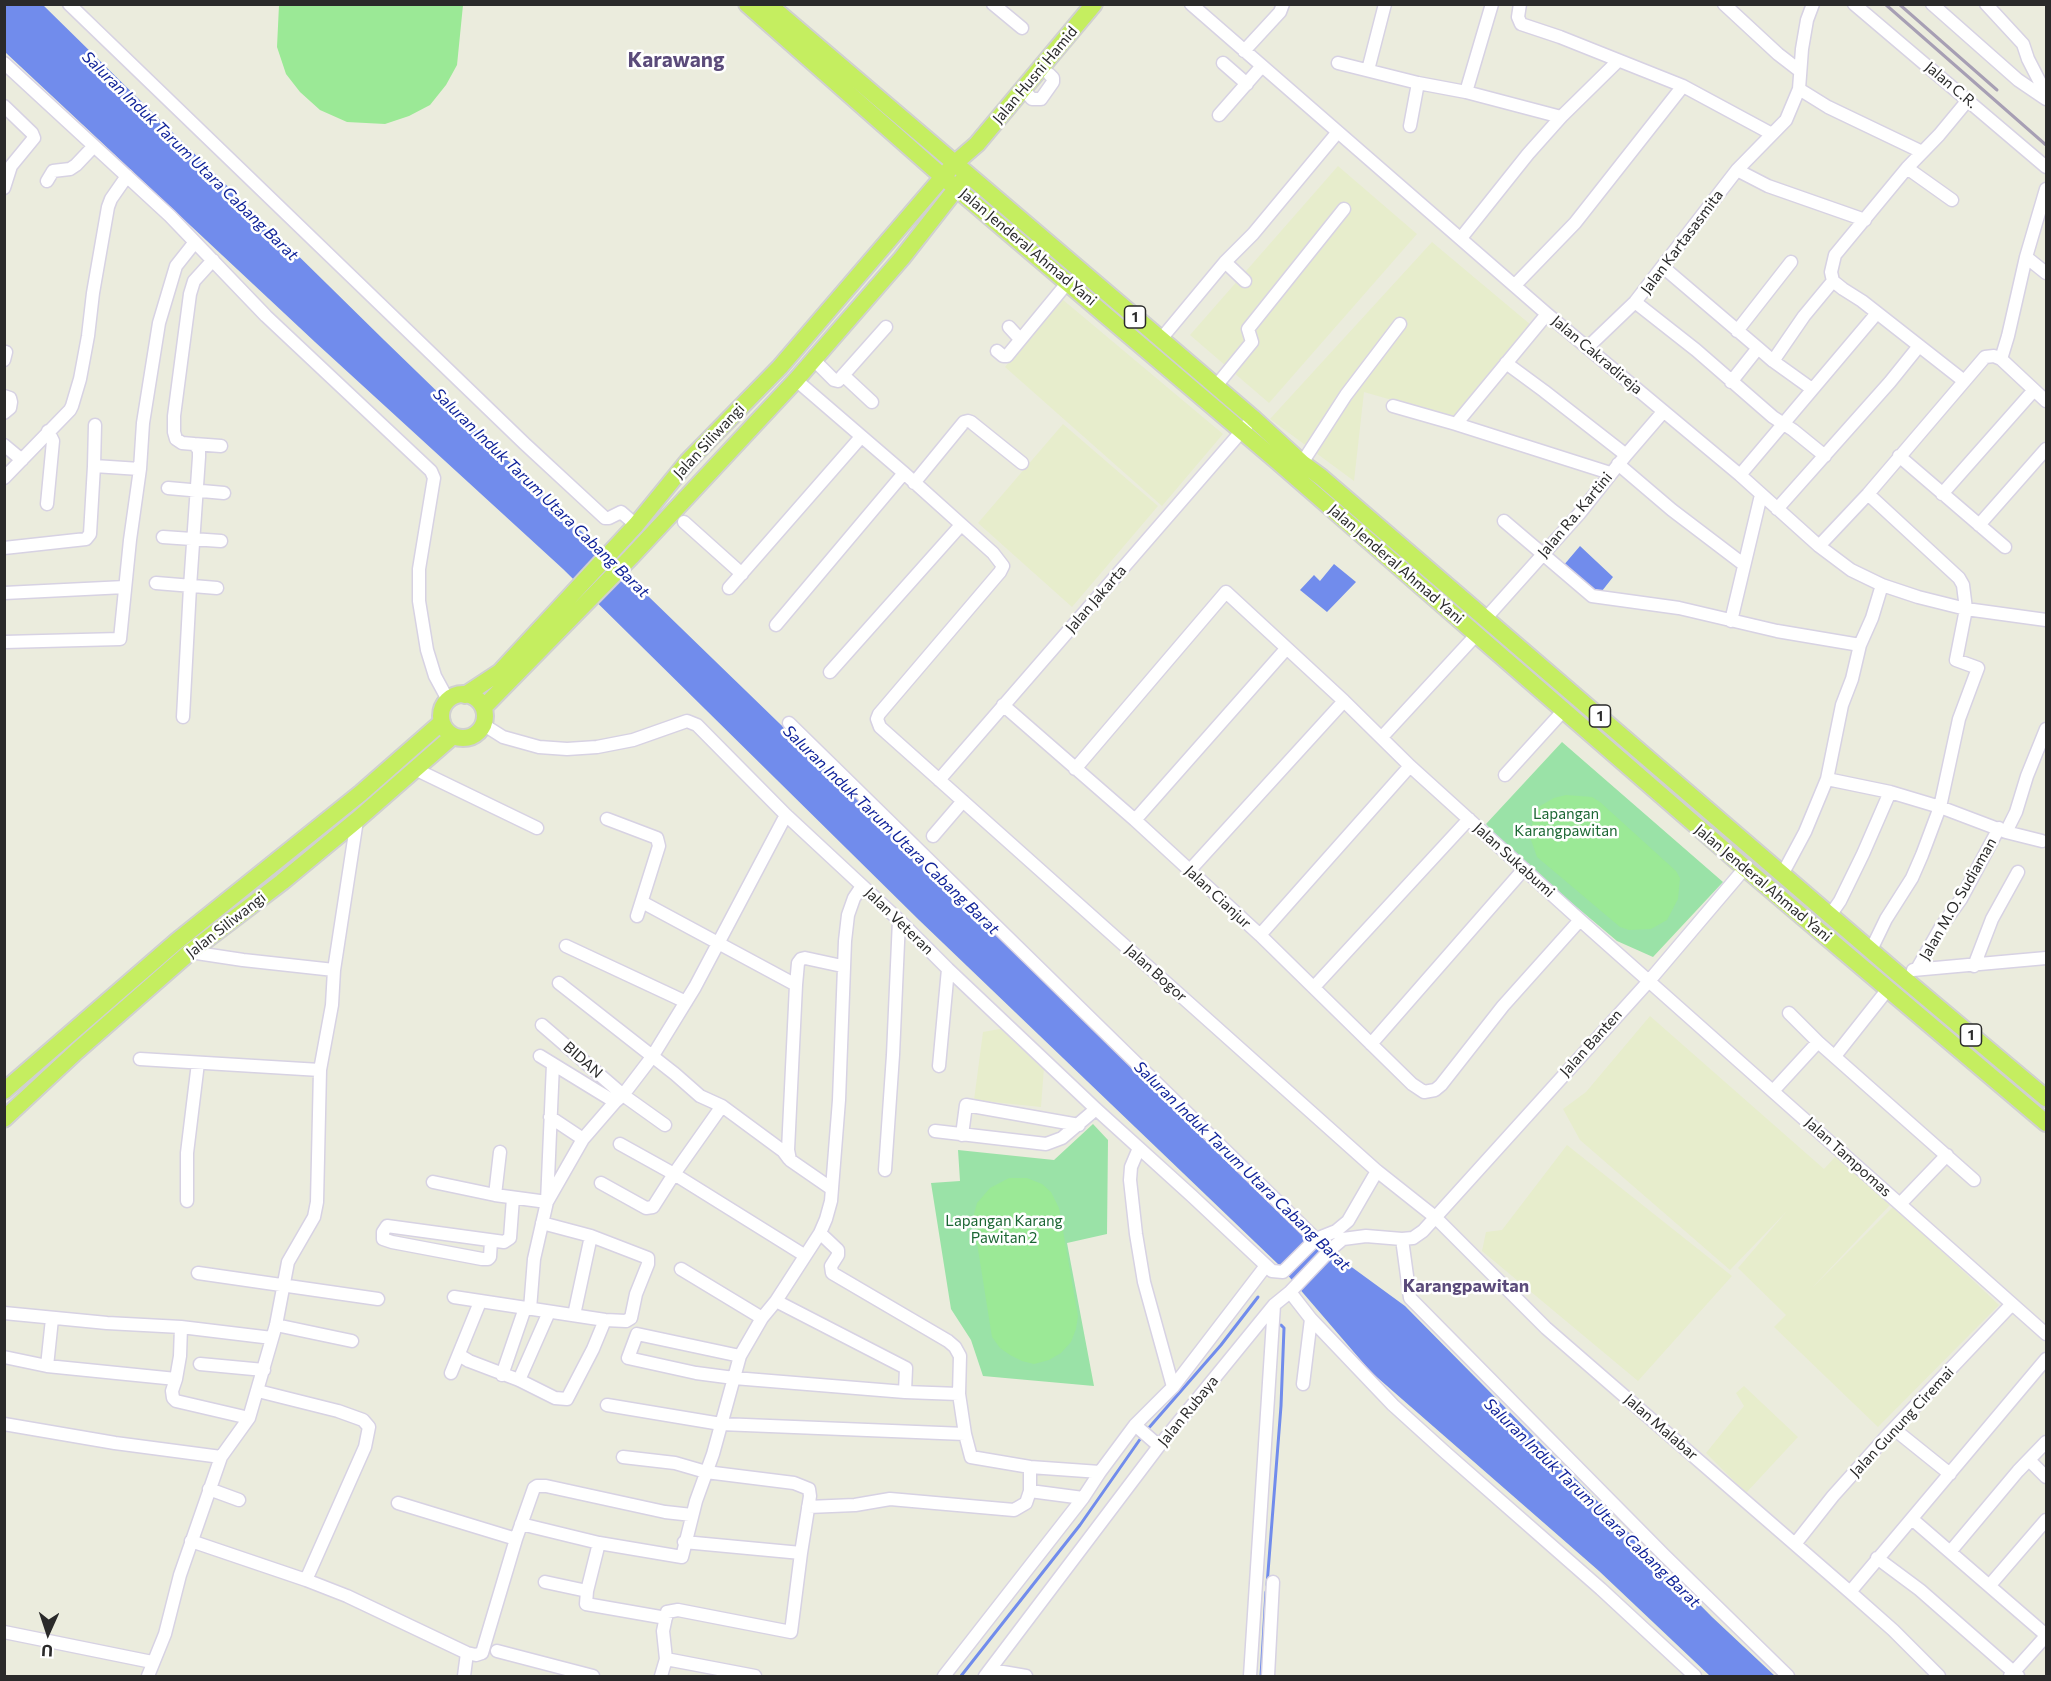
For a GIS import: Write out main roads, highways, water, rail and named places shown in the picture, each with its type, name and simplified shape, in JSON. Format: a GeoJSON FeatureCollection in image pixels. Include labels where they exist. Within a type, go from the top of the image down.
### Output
{"type":"FeatureCollection","features":[{"type":"Feature","properties":{"kind":"main road","name":"Jalan Jenderal Ahmad Yani"},"geometry":{"type":"LineString","coordinates":[[747,4],[772,14],[875,93],[1068,282],[1248,424],[1321,477],[1896,972],[2046,1098]]}},
{"type":"Feature","properties":{"kind":"main road","name":"Jalan Husni Hamid"},"geometry":{"type":"LineString","coordinates":[[960,175],[977,144],[1094,4]]}},
{"type":"Feature","properties":{"kind":"main road","name":"Jalan Jenderal Ahmad Yani"},"geometry":{"type":"LineString","coordinates":[[772,14],[943,177]]}},
{"type":"Feature","properties":{"kind":"main road","name":"Jalan Jenderal Ahmad Yani"},"geometry":{"type":"LineString","coordinates":[[960,175],[1216,386],[1248,424],[1477,634],[1745,867],[2046,1123]]}},
{"type":"Feature","properties":{"kind":"main road","name":"Jalan Siliwangi"},"geometry":{"type":"LineString","coordinates":[[484,707],[579,599],[617,546],[688,461],[780,367],[943,177],[960,175]]}},
{"type":"Feature","properties":{"kind":"main road","name":"Jalan Siliwangi"},"geometry":{"type":"LineString","coordinates":[[465,694],[500,672],[579,599],[631,557],[796,380],[902,258],[960,175]]}},
{"type":"Feature","properties":{"kind":"main road"},"geometry":{"type":"LineString","coordinates":[[858,277],[875,289]]}},
{"type":"Feature","properties":{"kind":"main road"},"geometry":{"type":"LineString","coordinates":[[688,461],[705,476]]}},
{"type":"Feature","properties":{"kind":"main road"},"geometry":{"type":"LineString","coordinates":[[465,694],[478,700],[484,707],[486,716],[479,733],[462,738],[453,736],[442,722],[443,708],[448,700],[465,694]]}},
{"type":"Feature","properties":{"kind":"main road","name":"Jalan Siliwangi"},"geometry":{"type":"LineString","coordinates":[[4,1091],[177,941],[344,807],[442,722]]}},
{"type":"Feature","properties":{"kind":"main road","name":"Jalan Siliwangi"},"geometry":{"type":"LineString","coordinates":[[4,1119],[77,1051],[190,952],[282,882],[453,736]]}},
{"type":"Feature","properties":{"kind":"water","name":"Saluran Induk Tarum Utara Cabang Barat"},"geometry":{"type":"Polygon","coordinates":[[[4,5],[43,5],[384,340],[1305,1233],[1405,1306],[1712,1617],[1775,1676],[1710,1676],[1599,1571],[1371,1372],[1279,1265],[919,920],[563,569],[315,342],[5,52],[4,5]]]}},
{"type":"Feature","properties":{"kind":"water"},"geometry":{"type":"Polygon","coordinates":[[[1580,546],[1613,577],[1598,596],[1563,566],[1580,546]]]}},
{"type":"Feature","properties":{"kind":"water"},"geometry":{"type":"Polygon","coordinates":[[[1334,564],[1356,582],[1327,612],[1300,590],[1314,575],[1320,581],[1334,564]]]}},
{"type":"Feature","properties":{"kind":"waterway"},"geometry":{"type":"LineString","coordinates":[[1147,1430],[1221,1345],[1258,1297]]}},
{"type":"Feature","properties":{"kind":"waterway"},"geometry":{"type":"LineString","coordinates":[[1267,1585],[1281,1406],[1284,1328],[1281,1325]]}},
{"type":"Feature","properties":{"kind":"waterway"},"geometry":{"type":"LineString","coordinates":[[961,1676],[1080,1525],[1143,1435]]}},
{"type":"Feature","properties":{"kind":"waterway"},"geometry":{"type":"LineString","coordinates":[[1261,1676],[1266,1592]]}},
{"type":"Feature","properties":{"kind":"railway"},"geometry":{"type":"LineString","coordinates":[[1885,4],[2046,145]]}},
{"type":"Feature","properties":{"kind":"railway"},"geometry":{"type":"LineString","coordinates":[[1899,4],[1997,90]]}},
{"type":"Feature","properties":{"kind":"district","name":"Karawang"},"geometry":{"type":"Point","coordinates":[676,60]}},
{"type":"Feature","properties":{"kind":"district","name":"Karangpawitan"},"geometry":{"type":"Point","coordinates":[1466,1286]}},
{"type":"Feature","properties":{"kind":"park label","name":"Lapangan Karangpawitan"},"geometry":{"type":"Point","coordinates":[1566,822]}},
{"type":"Feature","properties":{"kind":"park label","name":"Lapangan Karang Pawitan 2"},"geometry":{"type":"Point","coordinates":[1004,1230]}}]}
